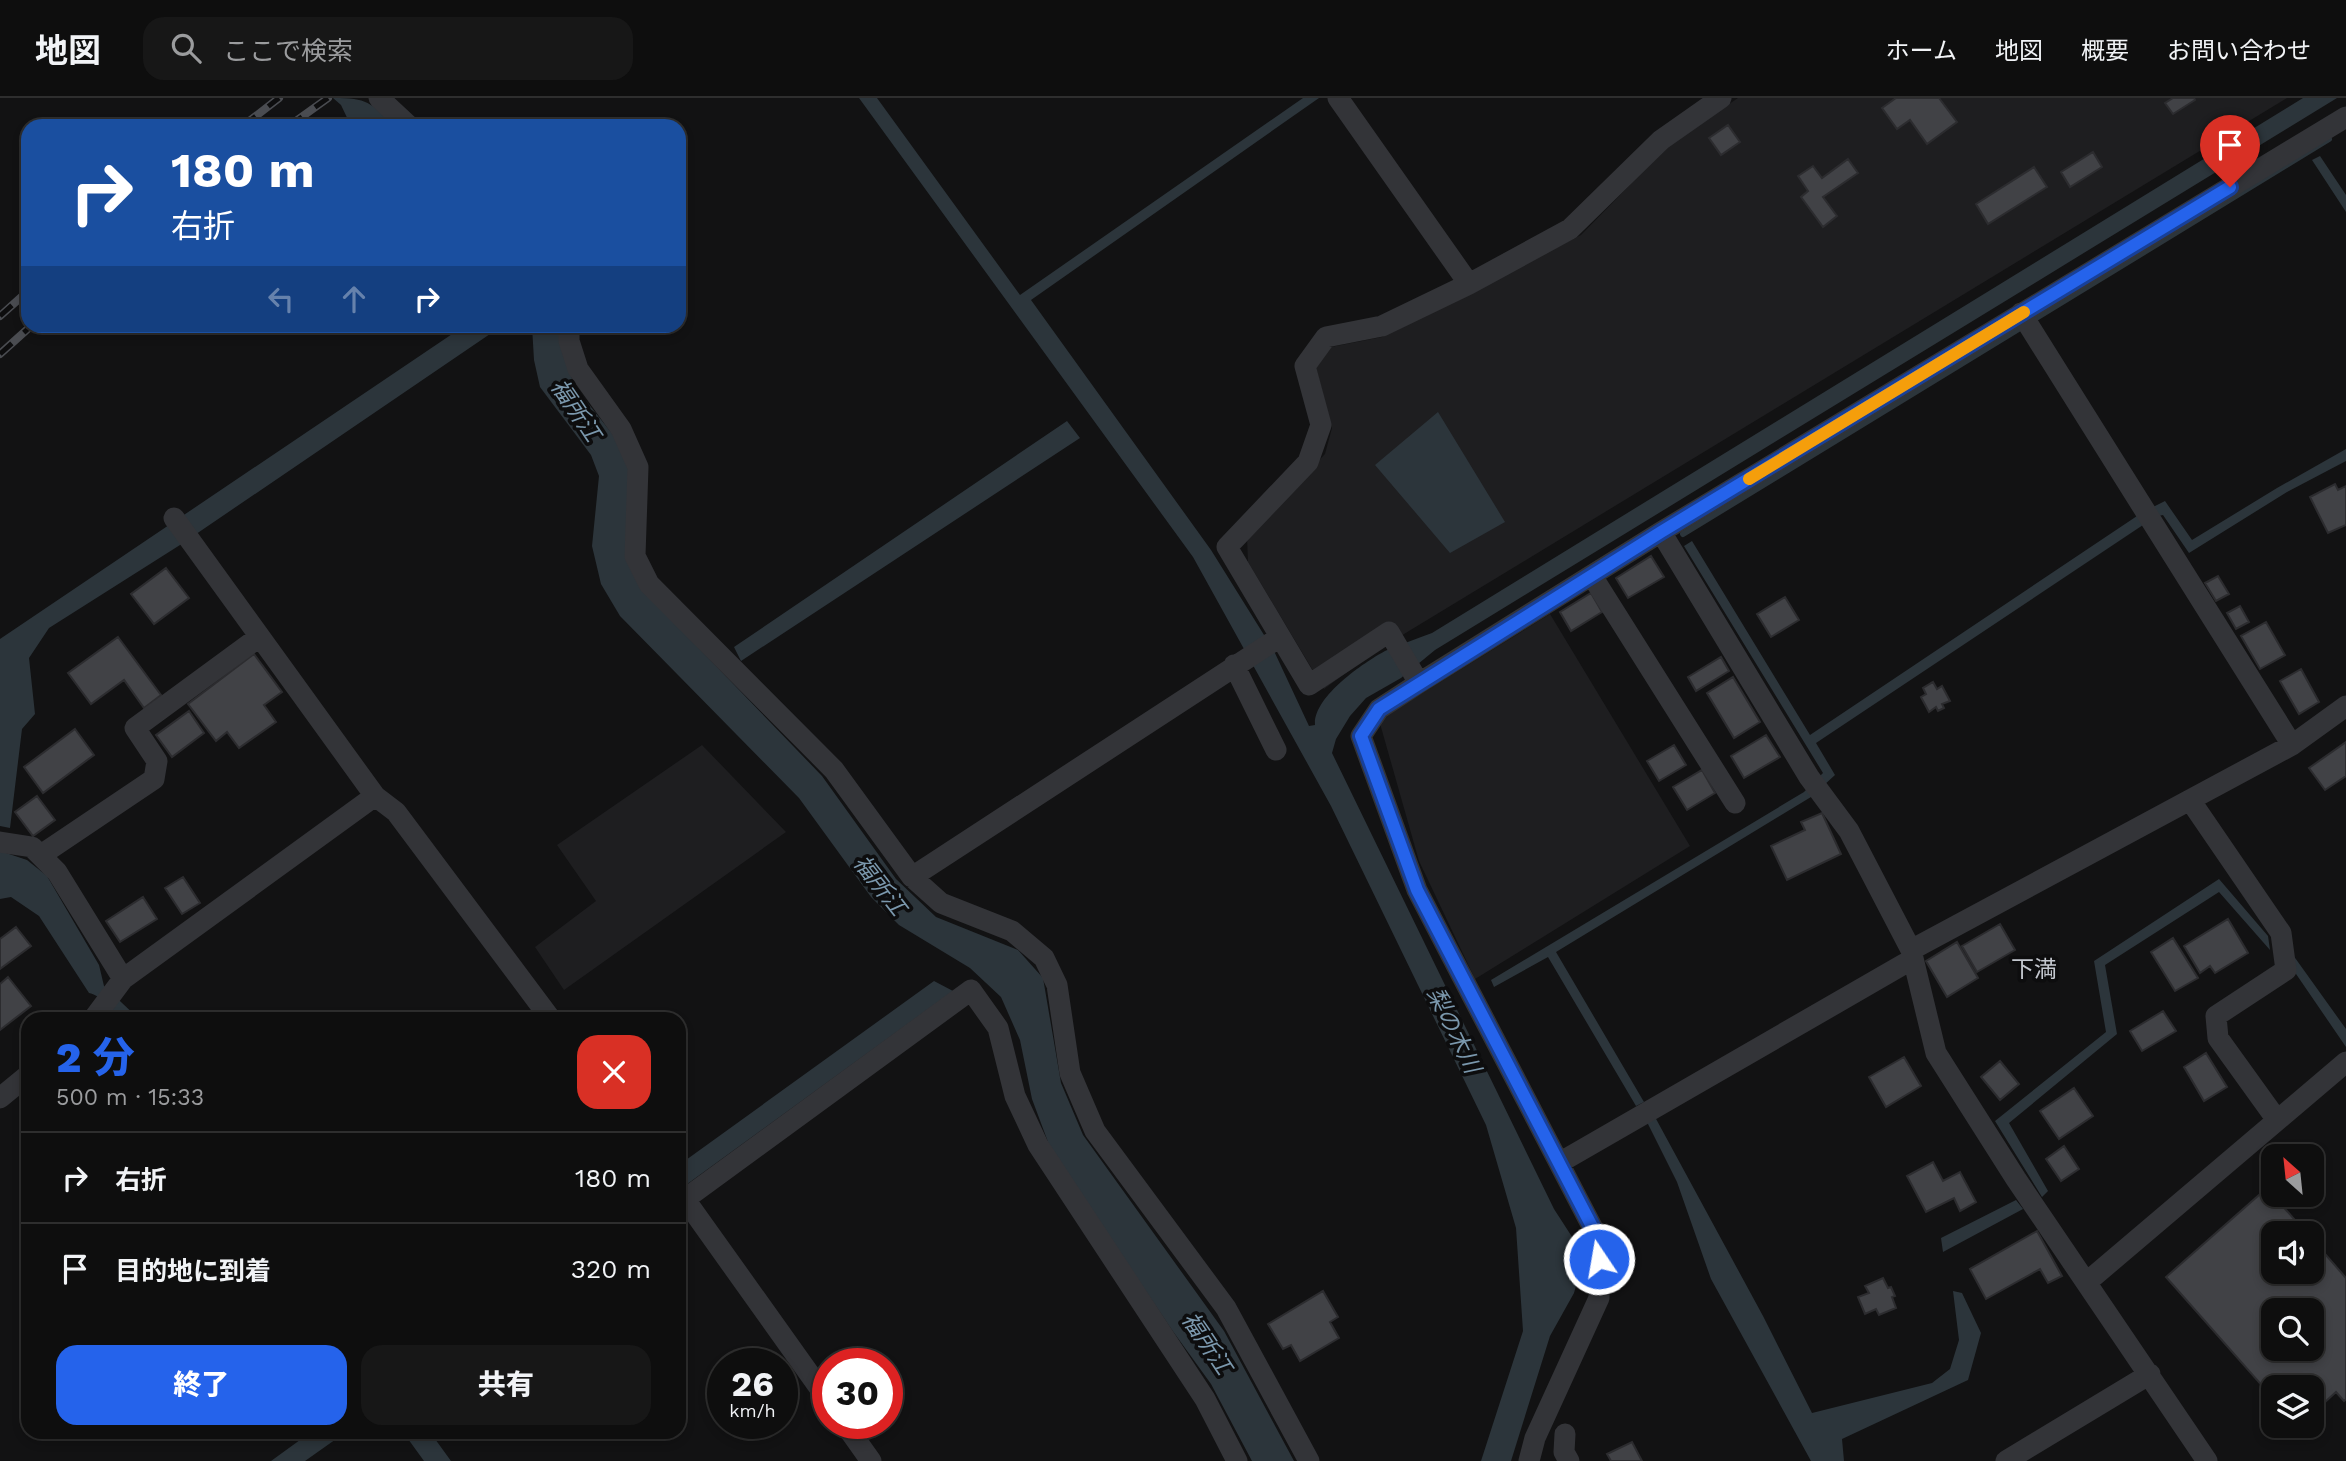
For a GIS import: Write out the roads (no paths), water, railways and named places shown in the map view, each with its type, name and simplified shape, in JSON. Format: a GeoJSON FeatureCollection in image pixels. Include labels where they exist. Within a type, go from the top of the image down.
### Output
{"type":"FeatureCollection","features":[{"type":"Feature","properties":{"kind":"street"},"geometry":{"type":"LineString","coordinates":[[379,98],[402,119]]}},
{"type":"Feature","properties":{"kind":"street"},"geometry":{"type":"LineString","coordinates":[[1338,98],[1469,284]]}},
{"type":"Feature","properties":{"kind":"street"},"geometry":{"type":"LineString","coordinates":[[1419,683],[1389,632],[1309,685],[1227,547],[1308,463],[1321,425],[1305,366],[1326,338],[1382,326],[1469,284],[1570,229],[1661,140],[1721,98]]}},
{"type":"Feature","properties":{"kind":"street"},"geometry":{"type":"LineString","coordinates":[[1529,1461],[1535,1438],[1599,1298],[1599,1240],[1417,890],[1361,736],[1379,709],[1419,683],[1661,532],[2026,322],[2346,117]]}},
{"type":"Feature","properties":{"kind":"street"},"geometry":{"type":"LineString","coordinates":[[2026,322],[2292,745]]}},
{"type":"Feature","properties":{"kind":"street"},"geometry":{"type":"LineString","coordinates":[[569,333],[578,369],[621,429],[638,467],[635,556],[649,584],[834,771],[912,877],[942,902],[1012,931],[1044,957],[1057,985],[1070,1073],[1095,1131],[1226,1308],[1309,1461]]}},
{"type":"Feature","properties":{"kind":"street"},"geometry":{"type":"LineString","coordinates":[[174,518],[375,796],[396,812],[546,1012]]}},
{"type":"Feature","properties":{"kind":"street"},"geometry":{"type":"LineString","coordinates":[[1661,532],[1815,785],[1849,831],[1912,958],[1936,1053],[2016,1179],[2207,1461]]}},
{"type":"Feature","properties":{"kind":"street"},"geometry":{"type":"LineString","coordinates":[[1592,576],[1735,803]]}},
{"type":"Feature","properties":{"kind":"street"},"geometry":{"type":"LineString","coordinates":[[912,877],[1280,636]]}},
{"type":"Feature","properties":{"kind":"street"},"geometry":{"type":"LineString","coordinates":[[41,855],[154,779],[157,761],[135,728],[259,638]]}},
{"type":"Feature","properties":{"kind":"street"},"geometry":{"type":"LineString","coordinates":[[1234,666],[1276,750]]}},
{"type":"Feature","properties":{"kind":"street"},"geometry":{"type":"LineString","coordinates":[[1559,1163],[1912,958],[2292,745],[2346,706]]}},
{"type":"Feature","properties":{"kind":"street"},"geometry":{"type":"LineString","coordinates":[[99,1012],[120,983],[375,796]]}},
{"type":"Feature","properties":{"kind":"street"},"geometry":{"type":"LineString","coordinates":[[2190,800],[2281,933],[2286,970],[2216,1016],[2218,1038],[2277,1120]]}},
{"type":"Feature","properties":{"kind":"street"},"geometry":{"type":"LineString","coordinates":[[0,842],[32,847],[57,872],[120,983]]}},
{"type":"Feature","properties":{"kind":"street"},"geometry":{"type":"LineString","coordinates":[[686,1192],[971,990],[998,1028],[1015,1096],[1038,1146],[1205,1399],[1237,1461]]}},
{"type":"Feature","properties":{"kind":"street"},"geometry":{"type":"LineString","coordinates":[[2087,1282],[2346,1062]]}},
{"type":"Feature","properties":{"kind":"street"},"geometry":{"type":"LineString","coordinates":[[0,1098],[21,1081]]}},
{"type":"Feature","properties":{"kind":"street"},"geometry":{"type":"LineString","coordinates":[[686,1201],[812,1378]]}},
{"type":"Feature","properties":{"kind":"street"},"geometry":{"type":"LineString","coordinates":[[2006,1461],[2150,1374]]}},
{"type":"Feature","properties":{"kind":"street"},"geometry":{"type":"LineString","coordinates":[[1565,1434],[1564,1452],[1569,1461]]}},
{"type":"Feature","properties":{"kind":"street"},"geometry":{"type":"LineString","coordinates":[[855,1439],[871,1461]]}},
{"type":"Feature","properties":{"kind":"water"},"geometry":{"type":"Polygon","coordinates":[[[333,98],[368,103],[386,119],[348,119],[341,105],[333,98]]]}},
{"type":"Feature","properties":{"kind":"water","name":"梨の木川"},"geometry":{"type":"Polygon","coordinates":[[[859,98],[877,98],[1020,295],[1303,98],[1319,98],[1031,300],[1211,550],[1274,651],[1309,726],[1315,725],[1322,703],[1330,692],[1376,656],[1432,633],[2303,98],[2337,98],[1435,650],[1401,678],[1366,698],[1350,716],[1336,739],[1332,753],[1554,1209],[1576,1243],[1582,1265],[1574,1293],[1550,1336],[1511,1461],[1481,1461],[1523,1331],[1516,1228],[1486,1125],[1331,806],[1193,557],[859,98]]]}},
{"type":"Feature","properties":{"kind":"water"},"geometry":{"type":"Polygon","coordinates":[[[2320,156],[2346,195],[2346,212],[2312,160],[2320,156]]]}},
{"type":"Feature","properties":{"kind":"water"},"geometry":{"type":"Polygon","coordinates":[[[454,333],[490,333],[180,545],[49,628],[29,658],[35,714],[22,729],[10,828],[0,826],[0,639],[454,333]]]}},
{"type":"Feature","properties":{"kind":"water","name":"福所江"},"geometry":{"type":"Polygon","coordinates":[[[532,333],[561,333],[562,352],[575,387],[614,436],[629,464],[640,587],[822,776],[896,879],[936,917],[1018,950],[1043,978],[1061,1083],[1083,1135],[1224,1331],[1294,1461],[1252,1461],[1211,1384],[1051,1150],[1032,1099],[1020,1040],[1001,997],[970,968],[899,925],[871,897],[799,798],[620,616],[601,584],[592,546],[599,476],[591,455],[540,387],[534,360],[532,333]]]}},
{"type":"Feature","properties":{"kind":"water"},"geometry":{"type":"Polygon","coordinates":[[[1438,412],[1505,522],[1450,553],[1375,465],[1438,412]]]}},
{"type":"Feature","properties":{"kind":"water"},"geometry":{"type":"Polygon","coordinates":[[[1067,421],[1080,438],[741,661],[734,647],[1067,421]]]}},
{"type":"Feature","properties":{"kind":"water"},"geometry":{"type":"Polygon","coordinates":[[[2346,449],[2346,461],[2287,492],[2189,553],[2163,515],[2158,516],[2153,507],[2165,501],[2192,540],[2346,449]]]}},
{"type":"Feature","properties":{"kind":"water"},"geometry":{"type":"Polygon","coordinates":[[[2137,516],[2143,525],[1816,743],[1835,775],[1811,797],[1556,952],[1644,1102],[1636,1106],[1548,957],[1494,987],[1491,980],[1804,792],[1823,773],[1684,546],[1692,541],[1810,735],[2137,516]]]}},
{"type":"Feature","properties":{"kind":"water"},"geometry":{"type":"Polygon","coordinates":[[[0,851],[27,860],[47,876],[99,965],[104,986],[132,1012],[111,1012],[104,1002],[89,993],[39,916],[11,897],[0,899],[0,851]]]}},
{"type":"Feature","properties":{"kind":"water"},"geometry":{"type":"Polygon","coordinates":[[[2219,879],[2268,936],[2270,950],[2219,892],[2105,965],[2117,1034],[2009,1123],[2048,1191],[2042,1197],[1995,1121],[2106,1032],[2094,961],[2219,879]]]}},
{"type":"Feature","properties":{"kind":"water"},"geometry":{"type":"Polygon","coordinates":[[[2293,955],[2346,1029],[2346,1047],[2294,971],[2293,955]]]}},
{"type":"Feature","properties":{"kind":"water"},"geometry":{"type":"Polygon","coordinates":[[[934,981],[953,991],[686,1185],[686,1160],[934,981]]]}},
{"type":"Feature","properties":{"kind":"water"},"geometry":{"type":"Polygon","coordinates":[[[1655,1117],[1763,1316],[1812,1413],[1932,1383],[1950,1369],[1959,1340],[1953,1291],[1962,1293],[1981,1333],[1968,1380],[1842,1439],[1844,1461],[1811,1461],[1711,1279],[1677,1182],[1647,1122],[1655,1117]]]}},
{"type":"Feature","properties":{"kind":"water"},"geometry":{"type":"Polygon","coordinates":[[[2016,1200],[2023,1209],[1943,1252],[1941,1238],[2016,1200]]]}},
{"type":"Feature","properties":{"kind":"water"},"geometry":{"type":"Polygon","coordinates":[[[301,1439],[336,1439],[305,1461],[271,1461],[301,1439]]]}},
{"type":"Feature","properties":{"kind":"water"},"geometry":{"type":"Polygon","coordinates":[[[408,1439],[435,1439],[451,1461],[424,1461],[408,1439]]]}},
{"type":"Feature","properties":{"kind":"waterway"},"geometry":{"type":"LineString","coordinates":[[1683,534],[2329,139]]}},
{"type":"Feature","properties":{"kind":"railway"},"geometry":{"type":"LineString","coordinates":[[252,119],[279,98]]}},
{"type":"Feature","properties":{"kind":"railway"},"geometry":{"type":"LineString","coordinates":[[299,119],[328,98]]}},
{"type":"Feature","properties":{"kind":"railway"},"geometry":{"type":"LineString","coordinates":[[0,316],[21,297]]}},
{"type":"Feature","properties":{"kind":"railway"},"geometry":{"type":"LineString","coordinates":[[0,354],[23,333]]}},
{"type":"Feature","properties":{"kind":"district","name":"下満"},"geometry":{"type":"Point","coordinates":[2034,969]}}]}
